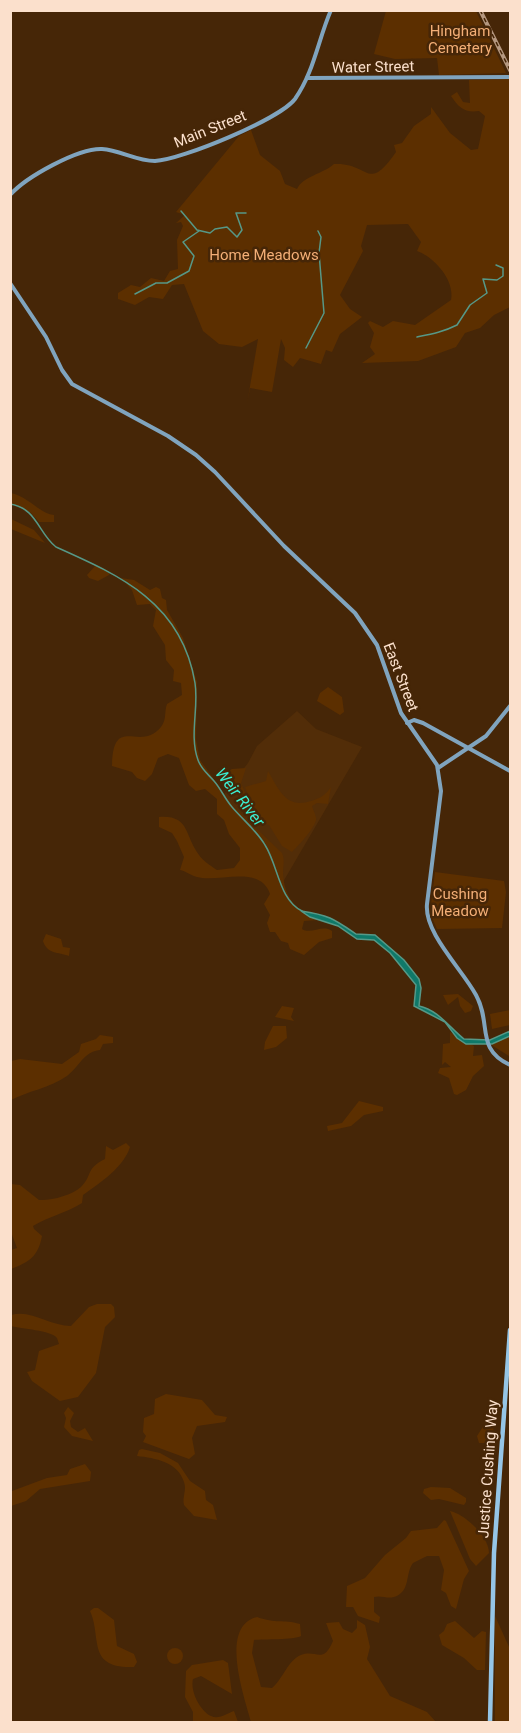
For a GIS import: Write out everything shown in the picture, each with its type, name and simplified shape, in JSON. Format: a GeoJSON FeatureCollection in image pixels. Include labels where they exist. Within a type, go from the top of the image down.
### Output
{"type":"FeatureCollection","features":[{"type":"Feature","properties":{"kind":"main road","name":"Main Street"},"geometry":{"type":"LineString","coordinates":[[10,195],[40,171],[92,150],[105,149],[153,161],[194,152],[278,113],[291,104],[307,78],[331,10]]}},
{"type":"Feature","properties":{"kind":"main road","name":"Water Street"},"geometry":{"type":"LineString","coordinates":[[307,78],[510,77]]}},
{"type":"Feature","properties":{"kind":"main road","name":"East Street"},"geometry":{"type":"LineString","coordinates":[[10,283],[46,337],[62,370],[79,390],[168,436],[196,455],[288,551],[349,606],[377,645],[394,698],[407,723],[438,768]]}},
{"type":"Feature","properties":{"kind":"main road"},"geometry":{"type":"LineString","coordinates":[[510,706],[486,736],[438,768],[441,791],[427,918],[478,998],[489,1049],[496,1058],[510,1065]]}},
{"type":"Feature","properties":{"kind":"main road"},"geometry":{"type":"LineString","coordinates":[[407,723],[414,720],[421,722],[510,771]]}},
{"type":"Feature","properties":{"kind":"main road","name":"Justice Cushing Way"},"geometry":{"type":"LineString","coordinates":[[490,1722],[492,1610],[510,1330]]}},
{"type":"Feature","properties":{"kind":"shaded area"},"geometry":{"type":"Polygon","coordinates":[[[297,711],[316,729],[362,747],[283,882],[237,810],[222,797],[248,763],[257,746],[297,711]]]}},
{"type":"Feature","properties":{"kind":"green space","name":"Hingham Cemetery"},"geometry":{"type":"Polygon","coordinates":[[[386,11],[476,11],[506,73],[439,75],[437,58],[395,59],[374,54],[386,11]]]}},
{"type":"Feature","properties":{"kind":"green space","name":"Home Meadows"},"geometry":{"type":"Polygon","coordinates":[[[509,79],[510,307],[494,315],[480,328],[465,333],[456,347],[418,361],[362,363],[375,354],[370,347],[374,333],[368,323],[370,321],[383,327],[393,321],[415,325],[451,300],[450,285],[446,277],[430,258],[417,251],[421,242],[408,224],[367,225],[361,246],[363,251],[340,295],[350,309],[362,317],[340,334],[332,352],[326,350],[321,364],[300,358],[293,367],[284,360],[285,348],[281,339],[272,392],[250,388],[247,404],[258,339],[242,347],[219,344],[203,331],[184,284],[172,285],[163,299],[149,297],[135,305],[118,299],[118,293],[131,285],[140,287],[151,278],[164,281],[170,271],[178,269],[177,240],[183,226],[181,222],[176,223],[185,215],[176,212],[239,136],[251,130],[260,155],[280,171],[285,184],[297,189],[308,178],[334,164],[355,167],[373,174],[379,171],[396,152],[394,145],[402,143],[414,126],[431,114],[431,107],[450,133],[471,150],[478,149],[485,116],[479,111],[463,109],[451,96],[457,92],[463,102],[470,103],[469,80],[509,79]]]}},
{"type":"Feature","properties":{"kind":"green space"},"geometry":{"type":"Polygon","coordinates":[[[11,493],[44,512],[54,515],[54,522],[39,522],[31,513],[11,503],[11,493]]]}},
{"type":"Feature","properties":{"kind":"green space"},"geometry":{"type":"Polygon","coordinates":[[[11,519],[34,530],[45,543],[11,529],[11,519]]]}},
{"type":"Feature","properties":{"kind":"green space"},"geometry":{"type":"Polygon","coordinates":[[[96,565],[110,572],[109,575],[98,581],[89,578],[87,575],[96,565]]]}},
{"type":"Feature","properties":{"kind":"green space"},"geometry":{"type":"Polygon","coordinates":[[[121,578],[134,580],[150,590],[156,587],[160,589],[162,598],[166,600],[167,610],[183,638],[197,682],[196,740],[200,760],[233,806],[282,853],[284,882],[289,896],[298,908],[318,920],[304,921],[302,929],[332,931],[332,938],[319,942],[304,955],[290,949],[288,943],[281,941],[275,932],[270,932],[267,923],[270,915],[264,904],[270,894],[265,885],[248,877],[206,878],[180,870],[184,857],[172,833],[159,827],[159,817],[169,817],[181,823],[199,855],[217,870],[234,868],[240,860],[240,848],[229,834],[224,820],[217,814],[217,799],[205,789],[196,791],[189,785],[179,758],[168,754],[158,758],[152,774],[145,781],[137,778],[132,772],[112,766],[117,741],[122,737],[145,737],[153,734],[163,724],[167,704],[182,695],[181,683],[173,681],[174,670],[166,660],[165,645],[153,626],[156,610],[150,604],[137,605],[132,590],[121,578]]]}},
{"type":"Feature","properties":{"kind":"green space"},"geometry":{"type":"Polygon","coordinates":[[[328,687],[342,697],[344,712],[340,715],[317,701],[320,693],[328,687]]]}},
{"type":"Feature","properties":{"kind":"green space"},"geometry":{"type":"Polygon","coordinates":[[[246,768],[241,783],[247,797],[246,803],[234,790],[227,772],[232,769],[246,768]]]}},
{"type":"Feature","properties":{"kind":"green space"},"geometry":{"type":"Polygon","coordinates":[[[268,771],[284,796],[295,802],[302,803],[317,799],[331,787],[328,804],[317,803],[312,806],[316,817],[315,824],[292,852],[282,846],[269,825],[259,823],[250,814],[250,801],[245,787],[266,781],[268,771]]]}},
{"type":"Feature","properties":{"kind":"green space","name":"Cushing Meadow"},"geometry":{"type":"Polygon","coordinates":[[[435,872],[504,881],[506,892],[502,928],[437,929],[430,913],[435,872]]]}},
{"type":"Feature","properties":{"kind":"green space"},"geometry":{"type":"Polygon","coordinates":[[[46,934],[61,939],[63,947],[70,948],[69,956],[47,948],[43,941],[46,934]]]}},
{"type":"Feature","properties":{"kind":"green space"},"geometry":{"type":"Polygon","coordinates":[[[458,994],[473,1006],[471,1011],[465,1013],[458,997],[448,1005],[443,995],[458,994]]]}},
{"type":"Feature","properties":{"kind":"green space"},"geometry":{"type":"Polygon","coordinates":[[[282,1006],[294,1008],[291,1017],[294,1021],[275,1017],[282,1006]]]}},
{"type":"Feature","properties":{"kind":"green space"},"geometry":{"type":"Polygon","coordinates":[[[510,1010],[510,1025],[492,1029],[490,1014],[510,1010]]]}},
{"type":"Feature","properties":{"kind":"green space"},"geometry":{"type":"Polygon","coordinates":[[[273,1026],[286,1026],[287,1038],[276,1047],[264,1050],[265,1042],[273,1026]]]}},
{"type":"Feature","properties":{"kind":"green space"},"geometry":{"type":"Polygon","coordinates":[[[450,1032],[474,1046],[473,1056],[482,1055],[484,1066],[473,1076],[466,1090],[457,1095],[454,1094],[449,1078],[438,1073],[440,1068],[451,1067],[445,1062],[442,1065],[443,1044],[450,1043],[450,1032]]]}},
{"type":"Feature","properties":{"kind":"green space"},"geometry":{"type":"Polygon","coordinates":[[[100,1035],[113,1037],[113,1043],[103,1044],[100,1050],[94,1051],[82,1060],[60,1080],[11,1100],[11,1061],[20,1059],[62,1064],[79,1052],[81,1044],[96,1039],[100,1035]]]}},
{"type":"Feature","properties":{"kind":"green space"},"geometry":{"type":"Polygon","coordinates":[[[510,1036],[509,1056],[492,1044],[510,1036]]]}},
{"type":"Feature","properties":{"kind":"green space"},"geometry":{"type":"Polygon","coordinates":[[[359,1101],[383,1107],[383,1111],[364,1115],[351,1126],[328,1131],[327,1126],[342,1123],[359,1101]]]}},
{"type":"Feature","properties":{"kind":"green space"},"geometry":{"type":"Polygon","coordinates":[[[126,1143],[130,1147],[123,1161],[111,1174],[83,1195],[82,1203],[33,1226],[42,1236],[38,1249],[28,1261],[11,1269],[11,1250],[17,1248],[11,1232],[11,1184],[20,1185],[39,1200],[67,1195],[81,1187],[94,1166],[105,1159],[106,1146],[113,1150],[126,1143]]]}},
{"type":"Feature","properties":{"kind":"green space"},"geometry":{"type":"Polygon","coordinates":[[[97,1304],[111,1304],[114,1307],[115,1317],[105,1327],[96,1373],[78,1397],[60,1401],[32,1381],[27,1372],[35,1370],[39,1351],[59,1344],[57,1338],[42,1331],[11,1326],[11,1315],[26,1314],[71,1326],[89,1307],[97,1304]]]}},
{"type":"Feature","properties":{"kind":"green space"},"geometry":{"type":"Polygon","coordinates":[[[166,1394],[202,1400],[215,1415],[227,1417],[225,1422],[197,1426],[192,1438],[195,1454],[189,1459],[143,1442],[146,1436],[143,1432],[144,1418],[154,1414],[155,1399],[166,1394]]]}},
{"type":"Feature","properties":{"kind":"green space"},"geometry":{"type":"Polygon","coordinates":[[[497,1406],[493,1426],[495,1443],[488,1446],[486,1443],[479,1443],[477,1436],[486,1422],[489,1407],[497,1406]]]}},
{"type":"Feature","properties":{"kind":"green space"},"geometry":{"type":"Polygon","coordinates":[[[68,1407],[74,1413],[70,1421],[71,1427],[78,1432],[85,1428],[93,1441],[72,1436],[64,1427],[66,1418],[64,1413],[68,1407]]]}},
{"type":"Feature","properties":{"kind":"green space"},"geometry":{"type":"Polygon","coordinates":[[[139,1450],[160,1453],[178,1463],[190,1481],[205,1491],[206,1500],[213,1505],[217,1520],[194,1516],[184,1505],[185,1485],[181,1475],[165,1462],[137,1456],[139,1450]]]}},
{"type":"Feature","properties":{"kind":"green space"},"geometry":{"type":"Polygon","coordinates":[[[85,1464],[91,1472],[90,1481],[40,1489],[26,1501],[11,1506],[12,1491],[47,1478],[67,1475],[70,1469],[85,1464]]]}},
{"type":"Feature","properties":{"kind":"green space"},"geometry":{"type":"Polygon","coordinates":[[[450,1488],[466,1498],[466,1502],[464,1505],[439,1499],[431,1500],[423,1493],[424,1489],[450,1488]]]}},
{"type":"Feature","properties":{"kind":"green space"},"geometry":{"type":"Polygon","coordinates":[[[450,1511],[469,1521],[485,1540],[489,1553],[476,1566],[470,1559],[450,1511]]]}},
{"type":"Feature","properties":{"kind":"green space"},"geometry":{"type":"Polygon","coordinates":[[[444,1520],[469,1571],[464,1579],[456,1609],[451,1606],[446,1593],[441,1590],[444,1570],[439,1556],[427,1556],[413,1563],[405,1587],[399,1595],[374,1597],[374,1612],[380,1617],[379,1623],[358,1616],[353,1607],[346,1607],[347,1586],[365,1578],[411,1531],[437,1528],[444,1520]]]}},
{"type":"Feature","properties":{"kind":"green space"},"geometry":{"type":"Polygon","coordinates":[[[98,1608],[114,1620],[117,1646],[134,1654],[137,1662],[134,1667],[109,1663],[102,1657],[98,1649],[90,1611],[98,1608]]]}},
{"type":"Feature","properties":{"kind":"green space"},"geometry":{"type":"Polygon","coordinates":[[[495,1616],[510,1649],[510,1722],[495,1722],[495,1616]]]}},
{"type":"Feature","properties":{"kind":"green space"},"geometry":{"type":"Polygon","coordinates":[[[257,1617],[300,1624],[301,1636],[254,1640],[252,1653],[261,1687],[272,1688],[296,1657],[306,1654],[319,1655],[326,1652],[333,1641],[326,1623],[339,1622],[343,1629],[352,1633],[357,1628],[357,1620],[365,1625],[370,1647],[367,1659],[390,1696],[427,1712],[436,1722],[251,1722],[240,1680],[237,1647],[239,1634],[246,1623],[257,1617]]]}},
{"type":"Feature","properties":{"kind":"green space"},"geometry":{"type":"Polygon","coordinates":[[[455,1621],[474,1638],[482,1631],[486,1632],[485,1670],[477,1670],[464,1658],[442,1645],[439,1635],[447,1624],[455,1621]]]}},
{"type":"Feature","properties":{"kind":"green space"},"geometry":{"type":"Polygon","coordinates":[[[175,1648],[183,1656],[175,1664],[167,1656],[175,1648]]]}},
{"type":"Feature","properties":{"kind":"green space"},"geometry":{"type":"Polygon","coordinates":[[[223,1660],[228,1663],[232,1694],[201,1676],[193,1679],[194,1695],[211,1716],[223,1716],[234,1711],[238,1722],[193,1722],[193,1712],[185,1697],[186,1671],[192,1665],[223,1660]]]}},
{"type":"Feature","properties":{"kind":"water"},"geometry":{"type":"Polygon","coordinates":[[[301,911],[331,918],[356,934],[375,935],[404,960],[419,979],[421,988],[419,1006],[438,1015],[464,1039],[490,1040],[510,1031],[510,1036],[492,1044],[466,1044],[457,1038],[445,1022],[414,1006],[416,985],[390,953],[374,940],[357,939],[338,926],[310,917],[301,911]]]}},
{"type":"Feature","properties":{"kind":"waterway"},"geometry":{"type":"LineString","coordinates":[[181,211],[197,230],[210,233],[215,229],[227,227],[237,237],[242,230],[236,213],[246,213]]}},
{"type":"Feature","properties":{"kind":"waterway"},"geometry":{"type":"LineString","coordinates":[[135,294],[156,283],[167,283],[189,271],[194,256],[183,242],[199,231]]}},
{"type":"Feature","properties":{"kind":"waterway"},"geometry":{"type":"LineString","coordinates":[[306,348],[324,313],[319,253],[321,237],[318,231]]}},
{"type":"Feature","properties":{"kind":"waterway"},"geometry":{"type":"LineString","coordinates":[[417,337],[457,325],[470,305],[487,293],[483,279],[497,280],[503,276],[503,268],[496,265]]}},
{"type":"Feature","properties":{"kind":"waterway","name":"Weir River"},"geometry":{"type":"LineString","coordinates":[[10,504],[26,510],[56,547],[103,569],[145,596],[162,612],[177,632],[188,655],[195,683],[194,741],[199,763],[232,807],[262,840],[288,899],[302,911]]}},
{"type":"Feature","properties":{"kind":"railway"},"geometry":{"type":"LineString","coordinates":[[480,10],[510,70]]}}]}
